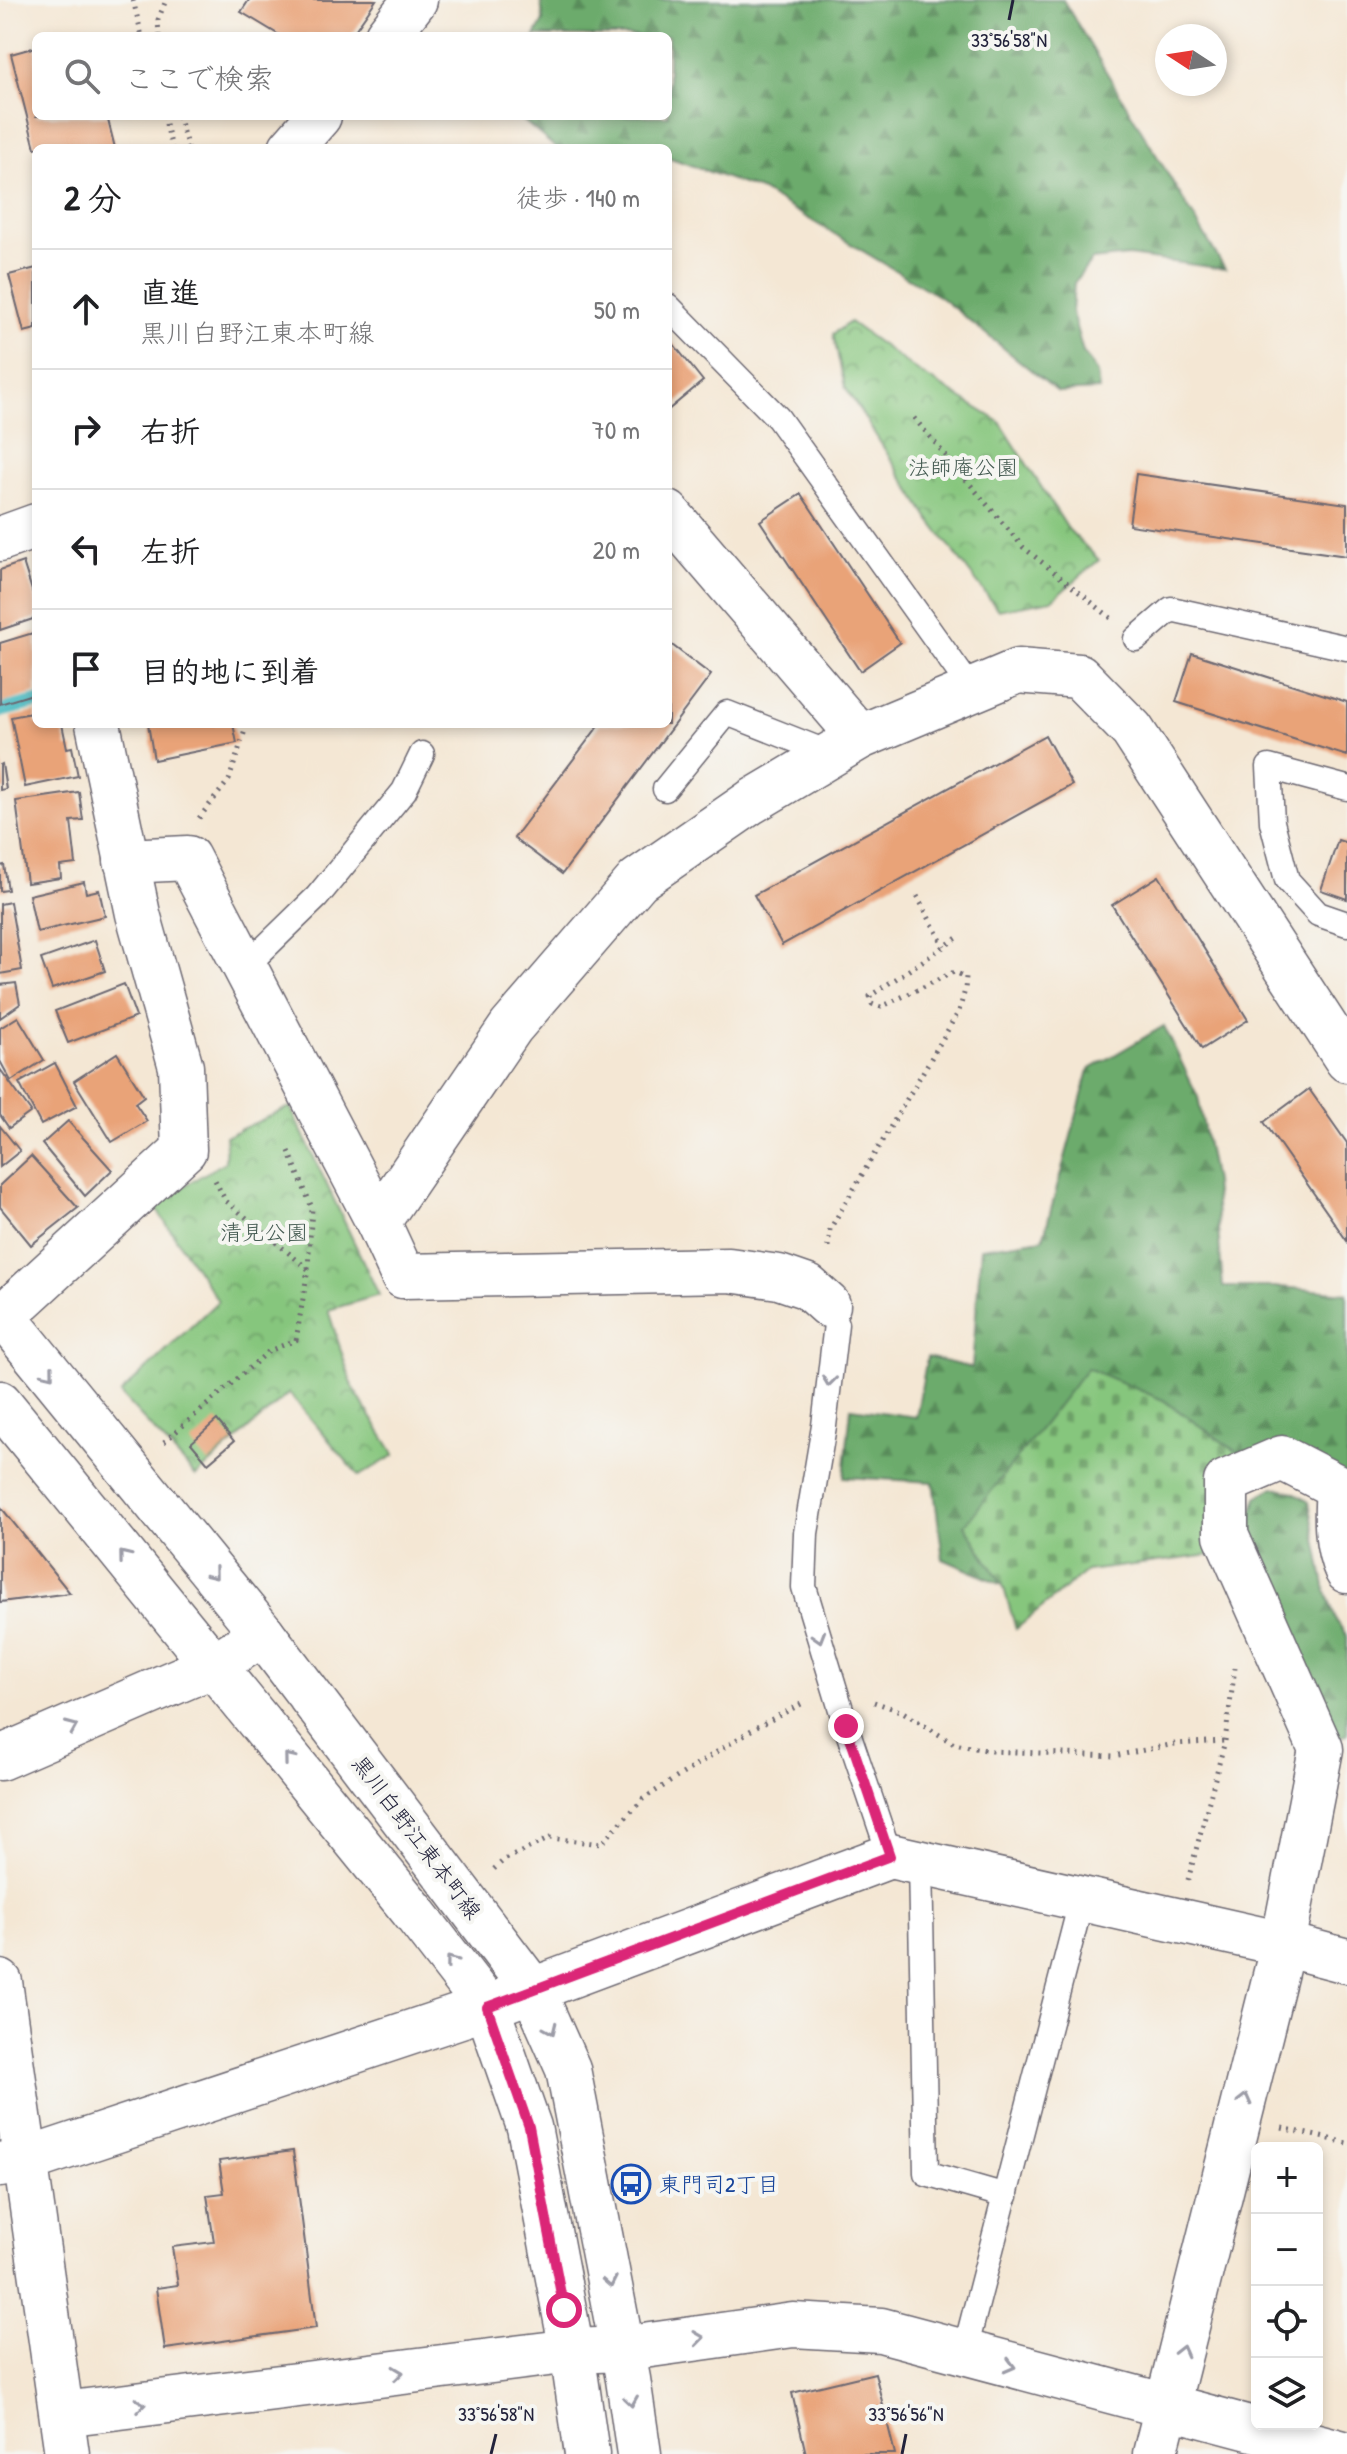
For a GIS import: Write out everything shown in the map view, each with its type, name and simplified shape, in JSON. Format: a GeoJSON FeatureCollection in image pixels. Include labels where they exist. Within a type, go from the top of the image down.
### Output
{"type":"FeatureCollection","features":[{"type":"Feature","properties":{"kind":"street"},"geometry":{"type":"LineString","coordinates":[[390,32],[415,0]]}},
{"type":"Feature","properties":{"kind":"street"},"geometry":{"type":"LineString","coordinates":[[294,144],[316,120]]}},
{"type":"Feature","properties":{"kind":"street"},"geometry":{"type":"LineString","coordinates":[[672,518],[845,746]]}},
{"type":"Feature","properties":{"kind":"street"},"geometry":{"type":"LineString","coordinates":[[0,539],[32,527]]}},
{"type":"Feature","properties":{"kind":"street"},"geometry":{"type":"LineString","coordinates":[[378,1222],[511,1027],[638,880],[751,802],[845,746],[1018,671],[1079,676],[1132,730],[1347,1060]]}},
{"type":"Feature","properties":{"kind":"street"},"geometry":{"type":"LineString","coordinates":[[1,1316],[184,1150],[181,1067],[138,914],[99,728]]}},
{"type":"Feature","properties":{"kind":"street"},"geometry":{"type":"LineString","coordinates":[[126,861],[188,858],[378,1222],[403,1276],[729,1270],[779,1277],[818,1296]]}},
{"type":"Feature","properties":{"kind":"street","name":"黒川白野江東本町線"},"geometry":{"type":"LineString","coordinates":[[1,1316],[263,1634],[533,1990],[568,2069],[639,2454]]}},
{"type":"Feature","properties":{"kind":"street"},"geometry":{"type":"LineString","coordinates":[[0,1403],[487,2007],[529,2127],[572,2351],[587,2454]]}},
{"type":"Feature","properties":{"kind":"street"},"geometry":{"type":"LineString","coordinates":[[1155,2454],[1283,1944],[1321,1749],[1226,1535],[1226,1482],[1282,1458],[1338,1487],[1336,1515],[1341,1558],[1347,1571]]}},
{"type":"Feature","properties":{"kind":"street"},"geometry":{"type":"LineString","coordinates":[[0,1758],[214,1665],[263,1634]]}},
{"type":"Feature","properties":{"kind":"street"},"geometry":{"type":"LineString","coordinates":[[13,2162],[487,2007],[905,1859],[1347,1961]]}},
{"type":"Feature","properties":{"kind":"street"},"geometry":{"type":"LineString","coordinates":[[0,1982],[13,2162],[65,2434],[572,2351],[622,2349],[793,2325],[881,2330],[1347,2454]]}},
{"type":"Feature","properties":{"kind":"lane"},"geometry":{"type":"LineString","coordinates":[[672,310],[778,418],[972,690]]}},
{"type":"Feature","properties":{"kind":"lane"},"geometry":{"type":"LineString","coordinates":[[1136,639],[1171,609],[1347,648]]}},
{"type":"Feature","properties":{"kind":"lane"},"geometry":{"type":"LineString","coordinates":[[665,789],[727,713],[799,739],[845,746]]}},
{"type":"Feature","properties":{"kind":"lane"},"geometry":{"type":"LineString","coordinates":[[245,967],[317,897],[404,791],[422,754]]}},
{"type":"Feature","properties":{"kind":"lane"},"geometry":{"type":"LineString","coordinates":[[1347,788],[1269,767],[1272,822],[1287,880],[1318,914],[1347,924]]}},
{"type":"Feature","properties":{"kind":"lane"},"geometry":{"type":"LineString","coordinates":[[818,1296],[836,1324],[824,1426],[806,1533],[804,1587],[836,1692],[905,1859],[926,2173],[1006,2196]]}},
{"type":"Feature","properties":{"kind":"lane"},"geometry":{"type":"LineString","coordinates":[[964,2354],[1082,1898]]}},
{"type":"Feature","properties":{"kind":"path"},"geometry":{"type":"LineString","coordinates":[[133,0],[141,32]]}},
{"type":"Feature","properties":{"kind":"path"},"geometry":{"type":"LineString","coordinates":[[159,32],[158,20],[166,0]]}},
{"type":"Feature","properties":{"kind":"path"},"geometry":{"type":"LineString","coordinates":[[165,120],[171,144]]}},
{"type":"Feature","properties":{"kind":"path"},"geometry":{"type":"LineString","coordinates":[[179,120],[187,144]]}},
{"type":"Feature","properties":{"kind":"path"},"geometry":{"type":"LineString","coordinates":[[914,418],[1023,547],[1136,639]]}},
{"type":"Feature","properties":{"kind":"path"},"geometry":{"type":"LineString","coordinates":[[178,858],[195,824],[229,780],[246,728]]}},
{"type":"Feature","properties":{"kind":"path"},"geometry":{"type":"LineString","coordinates":[[917,896],[944,946]]}},
{"type":"Feature","properties":{"kind":"path"},"geometry":{"type":"LineString","coordinates":[[818,1296],[830,1229],[959,1011],[966,977],[954,972],[881,1007],[872,1004],[870,996],[957,938]]}},
{"type":"Feature","properties":{"kind":"path"},"geometry":{"type":"LineString","coordinates":[[153,1452],[269,1351],[296,1340],[308,1269],[312,1208],[289,1158],[287,1142],[326,1122]]}},
{"type":"Feature","properties":{"kind":"path"},"geometry":{"type":"LineString","coordinates":[[225,1200],[308,1269]]}},
{"type":"Feature","properties":{"kind":"path"},"geometry":{"type":"LineString","coordinates":[[1177,1920],[1225,1741],[1236,1656]]}},
{"type":"Feature","properties":{"kind":"path"},"geometry":{"type":"LineString","coordinates":[[491,1872],[504,1860],[550,1838],[601,1844],[643,1799],[753,1729],[828,1690],[903,1712],[954,1744],[991,1751],[1114,1756],[1175,1744],[1225,1741]]}},
{"type":"Feature","properties":{"kind":"path"},"geometry":{"type":"LineString","coordinates":[[1240,2118],[1347,2143]]}},
{"type":"Feature","properties":{"kind":"green space"},"geometry":{"type":"Polygon","coordinates":[[[541,0],[1063,0],[1225,269],[1128,256],[1092,260],[1074,283],[1072,313],[1083,352],[1097,373],[1099,390],[1058,392],[940,297],[762,191],[672,158],[672,144],[551,144],[523,120],[672,120],[672,32],[537,32],[543,21],[541,0]]]}},
{"type":"Feature","properties":{"kind":"green space","name":"法師庵公園"},"geometry":{"type":"Polygon","coordinates":[[[850,322],[923,375],[1000,422],[1068,529],[1099,560],[1052,600],[998,610],[929,519],[845,387],[833,334],[850,322]]]}},
{"type":"Feature","properties":{"kind":"green space"},"geometry":{"type":"Polygon","coordinates":[[[1164,1026],[1198,1097],[1214,1182],[1223,1287],[1280,1287],[1347,1293],[1347,1481],[1241,1455],[1163,1400],[965,1525],[1003,1585],[943,1559],[933,1482],[844,1477],[851,1408],[916,1417],[927,1357],[972,1368],[981,1248],[1043,1239],[1089,1070],[1164,1026]]]}},
{"type":"Feature","properties":{"kind":"green space","name":"清見公園"},"geometry":{"type":"Polygon","coordinates":[[[290,1107],[379,1295],[328,1310],[353,1388],[395,1455],[359,1476],[289,1393],[196,1476],[120,1394],[218,1301],[153,1204],[225,1162],[226,1136],[290,1107]]]}},
{"type":"Feature","properties":{"kind":"green space"},"geometry":{"type":"Polygon","coordinates":[[[1087,1368],[1163,1400],[1241,1455],[1210,1523],[1210,1555],[1086,1571],[1016,1629],[1003,1585],[965,1525],[1087,1368]]]}},
{"type":"Feature","properties":{"kind":"green space"},"geometry":{"type":"Polygon","coordinates":[[[1274,1487],[1294,1492],[1309,1502],[1326,1591],[1336,1620],[1347,1636],[1347,1735],[1334,1738],[1246,1531],[1257,1497],[1274,1487]]]}},
{"type":"Feature","properties":{"kind":"building"},"geometry":{"type":"Polygon","coordinates":[[[249,0],[376,0],[354,32],[274,32],[241,12],[249,0]]]}},
{"type":"Feature","properties":{"kind":"building"},"geometry":{"type":"Polygon","coordinates":[[[32,48],[32,120],[108,120],[114,144],[34,144],[11,54],[32,48]]]}},
{"type":"Feature","properties":{"kind":"building"},"geometry":{"type":"Polygon","coordinates":[[[32,269],[32,330],[24,332],[9,275],[32,269]]]}},
{"type":"Feature","properties":{"kind":"building"},"geometry":{"type":"Polygon","coordinates":[[[672,342],[703,381],[672,407],[672,342]]]}},
{"type":"Feature","properties":{"kind":"building"},"geometry":{"type":"Polygon","coordinates":[[[1136,474],[1347,504],[1347,556],[1129,525],[1136,474]]]}},
{"type":"Feature","properties":{"kind":"building"},"geometry":{"type":"Polygon","coordinates":[[[801,494],[900,643],[860,671],[760,521],[801,494]]]}},
{"type":"Feature","properties":{"kind":"building"},"geometry":{"type":"Polygon","coordinates":[[[23,562],[32,590],[32,619],[0,630],[0,570],[23,562]]]}},
{"type":"Feature","properties":{"kind":"building"},"geometry":{"type":"Polygon","coordinates":[[[32,633],[32,694],[0,704],[0,643],[32,633]]]}},
{"type":"Feature","properties":{"kind":"building"},"geometry":{"type":"Polygon","coordinates":[[[672,645],[711,675],[672,727],[672,645]]]}},
{"type":"Feature","properties":{"kind":"building"},"geometry":{"type":"Polygon","coordinates":[[[1192,653],[1347,702],[1347,756],[1176,702],[1192,653]]]}},
{"type":"Feature","properties":{"kind":"building"},"geometry":{"type":"Polygon","coordinates":[[[32,713],[32,728],[63,728],[67,748],[72,747],[78,776],[25,787],[11,717],[32,713]]]}},
{"type":"Feature","properties":{"kind":"building"},"geometry":{"type":"Polygon","coordinates":[[[149,728],[234,728],[237,743],[154,760],[149,728]]]}},
{"type":"Feature","properties":{"kind":"building"},"geometry":{"type":"Polygon","coordinates":[[[597,728],[671,728],[562,874],[514,838],[597,728]]]}},
{"type":"Feature","properties":{"kind":"building"},"geometry":{"type":"Polygon","coordinates":[[[1045,735],[1072,785],[782,945],[754,895],[1045,735]]]}},
{"type":"Feature","properties":{"kind":"building"},"geometry":{"type":"Polygon","coordinates":[[[0,765],[6,789],[0,790],[0,765]]]}},
{"type":"Feature","properties":{"kind":"building"},"geometry":{"type":"Polygon","coordinates":[[[79,792],[83,820],[71,821],[76,864],[60,866],[61,878],[27,883],[16,801],[79,792]]]}},
{"type":"Feature","properties":{"kind":"building"},"geometry":{"type":"Polygon","coordinates":[[[1338,840],[1347,843],[1347,899],[1321,890],[1338,840]]]}},
{"type":"Feature","properties":{"kind":"building"},"geometry":{"type":"Polygon","coordinates":[[[4,865],[8,890],[0,891],[0,866],[4,865]]]}},
{"type":"Feature","properties":{"kind":"building"},"geometry":{"type":"Polygon","coordinates":[[[1159,876],[1248,1020],[1202,1049],[1112,905],[1159,876]]]}},
{"type":"Feature","properties":{"kind":"building"},"geometry":{"type":"Polygon","coordinates":[[[84,882],[86,893],[99,890],[105,916],[37,932],[29,895],[84,882]]]}},
{"type":"Feature","properties":{"kind":"building"},"geometry":{"type":"Polygon","coordinates":[[[10,902],[22,970],[0,974],[0,904],[10,902]]]}},
{"type":"Feature","properties":{"kind":"building"},"geometry":{"type":"Polygon","coordinates":[[[95,940],[105,971],[52,989],[41,959],[95,940]]]}},
{"type":"Feature","properties":{"kind":"building"},"geometry":{"type":"Polygon","coordinates":[[[16,983],[20,1004],[0,1018],[0,985],[16,983]]]}},
{"type":"Feature","properties":{"kind":"building"},"geometry":{"type":"Polygon","coordinates":[[[124,984],[136,1017],[68,1043],[55,1011],[124,984]]]}},
{"type":"Feature","properties":{"kind":"building"},"geometry":{"type":"Polygon","coordinates":[[[18,1017],[44,1060],[11,1081],[0,1061],[0,1028],[18,1017]]]}},
{"type":"Feature","properties":{"kind":"building"},"geometry":{"type":"Polygon","coordinates":[[[117,1053],[144,1096],[135,1103],[147,1121],[112,1142],[74,1081],[117,1053]]]}},
{"type":"Feature","properties":{"kind":"building"},"geometry":{"type":"Polygon","coordinates":[[[55,1063],[77,1106],[41,1125],[19,1083],[55,1063]]]}},
{"type":"Feature","properties":{"kind":"building"},"geometry":{"type":"Polygon","coordinates":[[[0,1069],[31,1112],[9,1128],[0,1115],[0,1069]]]}},
{"type":"Feature","properties":{"kind":"building"},"geometry":{"type":"Polygon","coordinates":[[[1309,1089],[1347,1143],[1347,1241],[1264,1122],[1309,1089]]]}},
{"type":"Feature","properties":{"kind":"building"},"geometry":{"type":"Polygon","coordinates":[[[68,1121],[112,1170],[85,1196],[42,1144],[68,1121]]]}},
{"type":"Feature","properties":{"kind":"building"},"geometry":{"type":"Polygon","coordinates":[[[0,1126],[20,1151],[0,1167],[0,1126]]]}},
{"type":"Feature","properties":{"kind":"building"},"geometry":{"type":"Polygon","coordinates":[[[31,1156],[78,1208],[31,1245],[0,1207],[0,1185],[31,1156]]]}},
{"type":"Feature","properties":{"kind":"building"},"geometry":{"type":"Polygon","coordinates":[[[217,1420],[234,1441],[208,1463],[191,1443],[217,1420]]]}},
{"type":"Feature","properties":{"kind":"building"},"geometry":{"type":"Polygon","coordinates":[[[0,1506],[70,1593],[0,1602],[0,1506]]]}},
{"type":"Feature","properties":{"kind":"building"},"geometry":{"type":"Polygon","coordinates":[[[293,2151],[316,2328],[165,2349],[156,2288],[178,2285],[172,2247],[214,2242],[207,2195],[224,2193],[219,2161],[293,2151]]]}},
{"type":"Feature","properties":{"kind":"building"},"geometry":{"type":"Polygon","coordinates":[[[875,2373],[895,2454],[806,2454],[792,2393],[875,2373]]]}},
{"type":"Feature","properties":{"kind":"waterway"},"geometry":{"type":"LineString","coordinates":[[0,711],[32,703]]}},
{"type":"Feature","properties":{"kind":"place","name":"東門司2丁目"},"geometry":{"type":"Point","coordinates":[631,2184]}},
{"type":"Feature","properties":{"kind":"route"},"geometry":{"type":"LineString","coordinates":[[564,2310],[529,2127],[487,2007],[890,1856],[846,1726]]}}]}
